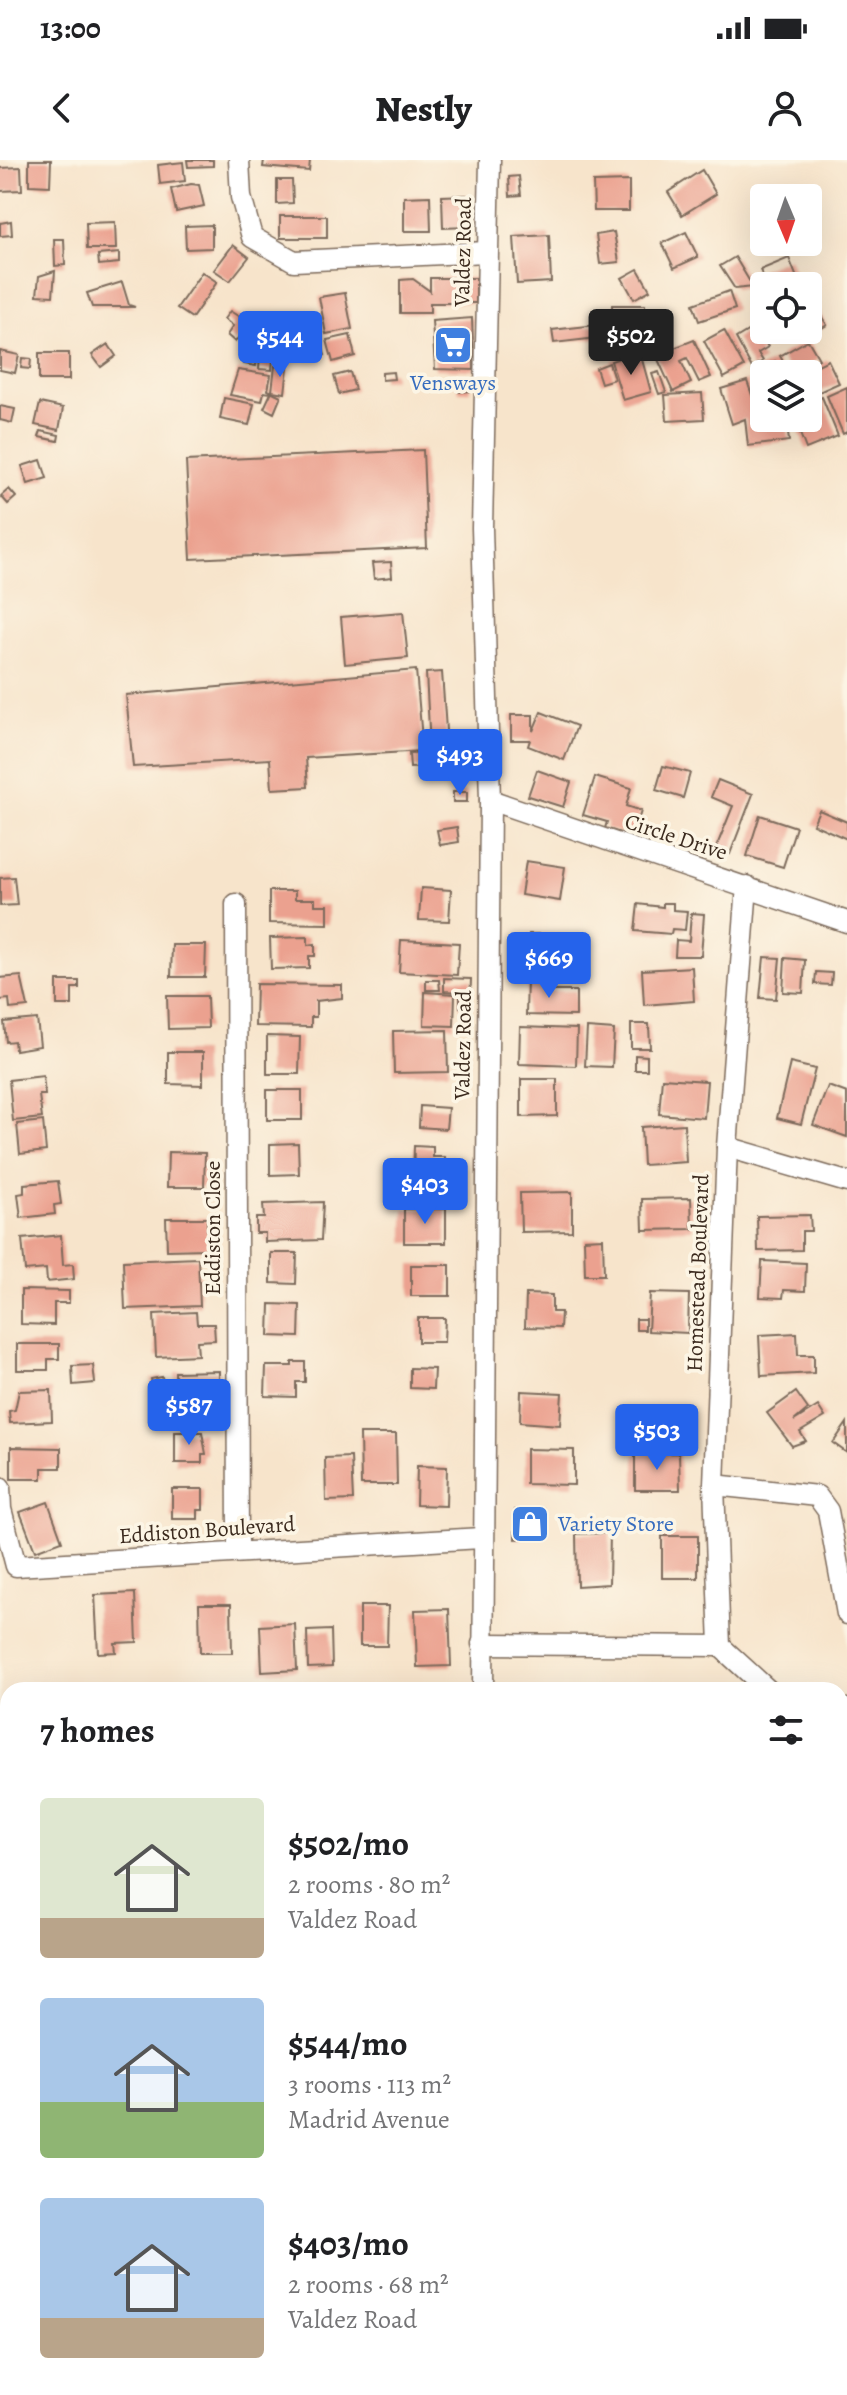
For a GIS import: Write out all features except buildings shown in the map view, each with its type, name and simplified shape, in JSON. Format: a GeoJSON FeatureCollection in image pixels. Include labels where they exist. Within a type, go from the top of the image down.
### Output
{"type":"FeatureCollection","features":[{"type":"Feature","properties":{"kind":"street"},"geometry":{"type":"LineString","coordinates":[[239,160],[241,197],[252,237],[294,261],[487,252]]}},
{"type":"Feature","properties":{"kind":"street","name":"Valdez Road"},"geometry":{"type":"LineString","coordinates":[[483,1682],[481,1538],[490,800],[482,528],[490,160]]}},
{"type":"Feature","properties":{"kind":"street","name":"Circle Drive"},"geometry":{"type":"LineString","coordinates":[[490,800],[847,922]]}},
{"type":"Feature","properties":{"kind":"street","name":"Homestead Boulevard"},"geometry":{"type":"LineString","coordinates":[[720,1646],[714,1485],[727,1147],[747,886]]}},
{"type":"Feature","properties":{"kind":"street","name":"Eddiston Close"},"geometry":{"type":"LineString","coordinates":[[236,904],[238,1552]]}},
{"type":"Feature","properties":{"kind":"street"},"geometry":{"type":"LineString","coordinates":[[727,1147],[847,1182]]}},
{"type":"Feature","properties":{"kind":"street"},"geometry":{"type":"LineString","coordinates":[[714,1485],[817,1496],[828,1511],[847,1614]]}},
{"type":"Feature","properties":{"kind":"street","name":"Eddiston Boulevard"},"geometry":{"type":"LineString","coordinates":[[0,1487],[1,1509],[16,1566],[481,1538]]}},
{"type":"Feature","properties":{"kind":"street"},"geometry":{"type":"LineString","coordinates":[[482,1644],[720,1646],[759,1682]]}},
{"type":"Feature","properties":{"kind":"place","name":"Vensways"},"geometry":{"type":"Point","coordinates":[453,345]}},
{"type":"Feature","properties":{"kind":"place","name":"Variety Store"},"geometry":{"type":"Point","coordinates":[530,1524]}}]}
